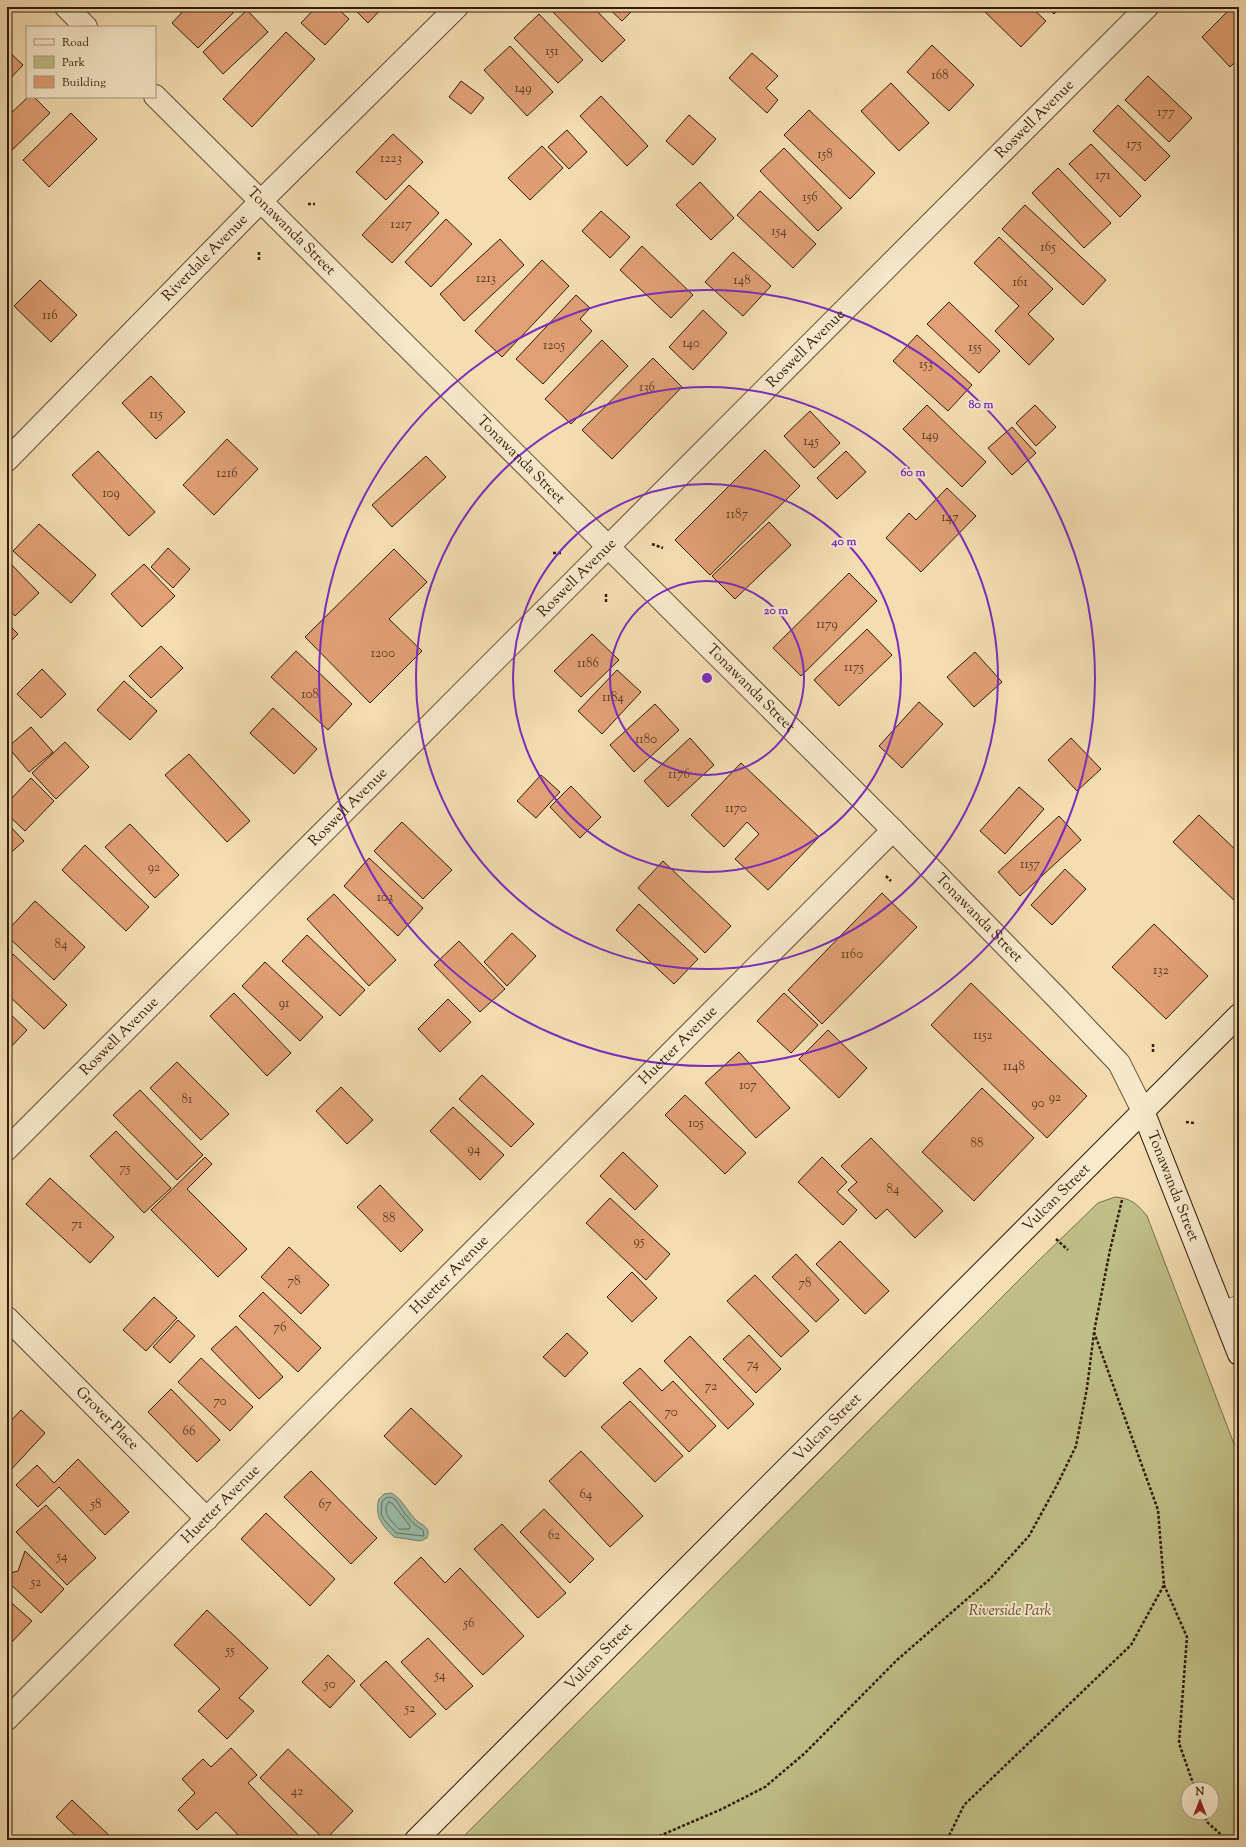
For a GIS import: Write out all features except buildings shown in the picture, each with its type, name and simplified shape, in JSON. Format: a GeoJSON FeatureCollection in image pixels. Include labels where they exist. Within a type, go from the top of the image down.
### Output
{"type":"FeatureCollection","features":[{"type":"Feature","properties":{"kind":"street"},"geometry":{"type":"LineString","coordinates":[[66,7],[85,26]]}},
{"type":"Feature","properties":{"kind":"street","name":"Riverdale Avenue"},"geometry":{"type":"LineString","coordinates":[[7,460],[261,201],[457,7]]}},
{"type":"Feature","properties":{"kind":"street","name":"Roswell Avenue"},"geometry":{"type":"LineString","coordinates":[[7,1149],[1147,7]]}},
{"type":"Feature","properties":{"kind":"street","name":"Tonawanda Street"},"geometry":{"type":"LineString","coordinates":[[156,97],[893,830],[1119,1063],[1143,1111],[1231,1308],[1239,1354]]}},
{"type":"Feature","properties":{"kind":"street","name":"Huetter Avenue"},"geometry":{"type":"LineString","coordinates":[[7,1719],[893,830]]}},
{"type":"Feature","properties":{"kind":"street","name":"Vulcan Street"},"geometry":{"type":"LineString","coordinates":[[416,1840],[1239,1014]]}},
{"type":"Feature","properties":{"kind":"street","name":"Grover Place"},"geometry":{"type":"LineString","coordinates":[[7,1318],[207,1518]]}},
{"type":"Feature","properties":{"kind":"path"},"geometry":{"type":"LineString","coordinates":[[308,204],[314,204]]}},
{"type":"Feature","properties":{"kind":"path"},"geometry":{"type":"LineString","coordinates":[[259,252],[259,260]]}},
{"type":"Feature","properties":{"kind":"path"},"geometry":{"type":"LineString","coordinates":[[652,544],[663,548]]}},
{"type":"Feature","properties":{"kind":"path"},"geometry":{"type":"LineString","coordinates":[[553,553],[562,553]]}},
{"type":"Feature","properties":{"kind":"path"},"geometry":{"type":"LineString","coordinates":[[606,594],[606,604]]}},
{"type":"Feature","properties":{"kind":"path"},"geometry":{"type":"LineString","coordinates":[[886,876],[891,881]]}},
{"type":"Feature","properties":{"kind":"path"},"geometry":{"type":"LineString","coordinates":[[1153,1044],[1153,1053]]}},
{"type":"Feature","properties":{"kind":"path"},"geometry":{"type":"LineString","coordinates":[[1186,1122],[1194,1123]]}},
{"type":"Feature","properties":{"kind":"path"},"geometry":{"type":"LineString","coordinates":[[650,1840],[722,1809],[765,1787],[805,1753],[897,1660],[990,1579],[1029,1536],[1058,1485],[1076,1446],[1087,1388],[1094,1332],[1110,1250],[1122,1200]]}},
{"type":"Feature","properties":{"kind":"path"},"geometry":{"type":"LineString","coordinates":[[1060,1242],[1068,1250]]}},
{"type":"Feature","properties":{"kind":"path"},"geometry":{"type":"LineString","coordinates":[[1094,1332],[1158,1510],[1164,1585],[1186,1637],[1179,1743],[1192,1781]]}},
{"type":"Feature","properties":{"kind":"path"},"geometry":{"type":"LineString","coordinates":[[947,1840],[964,1805],[1132,1645],[1164,1585]]}},
{"type":"Feature","properties":{"kind":"path"},"geometry":{"type":"LineString","coordinates":[[1207,1821],[1227,1840]]}},
{"type":"Feature","properties":{"kind":"green space","name":"Riverside Park"},"geometry":{"type":"Polygon","coordinates":[[[1115,1197],[1130,1200],[1137,1205],[1147,1216],[1239,1457],[1239,1840],[460,1840],[1036,1263],[1098,1203],[1115,1197]]]}},
{"type":"Feature","properties":{"kind":"water"},"geometry":{"type":"Polygon","coordinates":[[[391,1493],[402,1502],[417,1521],[428,1530],[427,1538],[420,1541],[394,1537],[386,1529],[380,1521],[378,1505],[379,1499],[384,1494],[391,1493]]]}}]}
